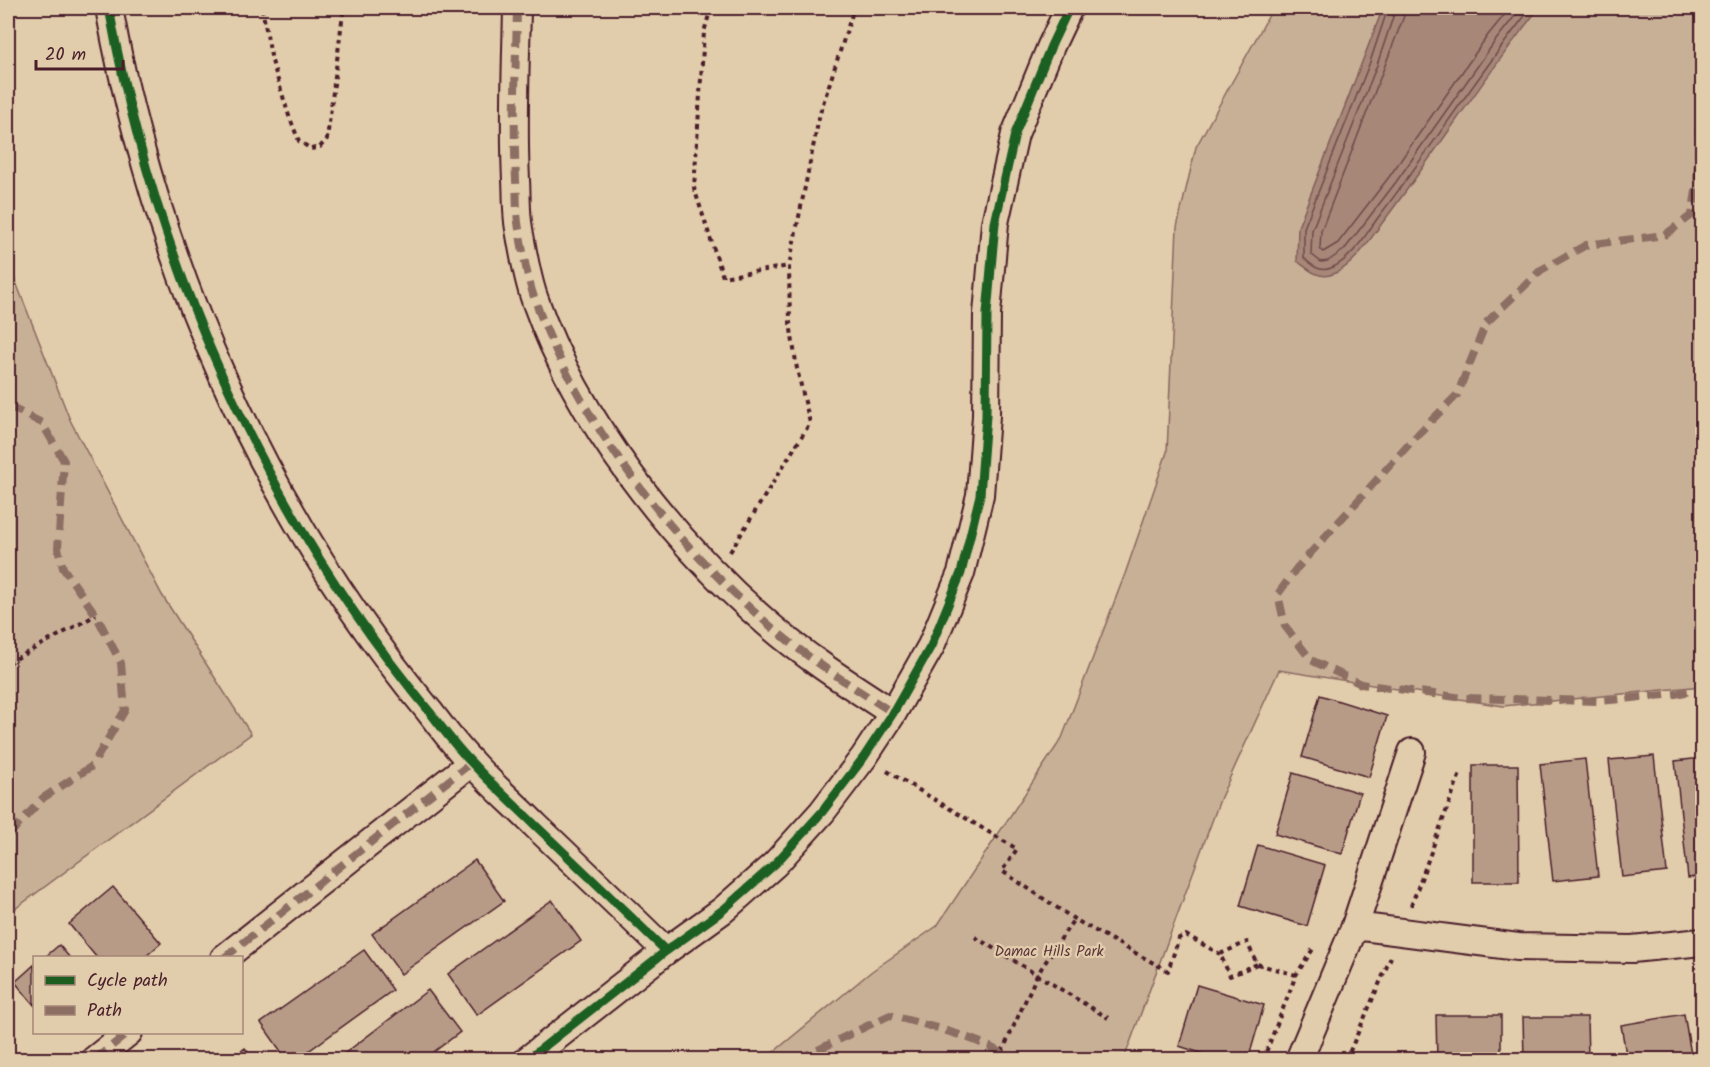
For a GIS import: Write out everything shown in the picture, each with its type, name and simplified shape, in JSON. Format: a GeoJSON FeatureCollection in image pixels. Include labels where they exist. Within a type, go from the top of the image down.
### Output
{"type":"FeatureCollection","features":[{"type":"Feature","properties":{"kind":"street"},"geometry":{"type":"LineString","coordinates":[[109,8],[117,54],[138,141],[174,252],[217,363],[263,460],[328,574],[396,671],[471,763],[666,951]]}},
{"type":"Feature","properties":{"kind":"street"},"geometry":{"type":"LineString","coordinates":[[517,8],[515,154],[519,227],[534,298],[562,366],[596,427],[673,529],[716,575],[768,624],[824,668],[893,713]]}},
{"type":"Feature","properties":{"kind":"street"},"geometry":{"type":"LineString","coordinates":[[527,1059],[666,951],[723,910],[775,864],[822,812],[864,757],[893,713],[931,646],[961,573],[980,495],[986,416],[987,314],[995,224],[1015,134],[1070,8]]}},
{"type":"Feature","properties":{"kind":"street"},"geometry":{"type":"LineString","coordinates":[[1299,1059],[1355,926],[1412,752]]}},
{"type":"Feature","properties":{"kind":"street"},"geometry":{"type":"LineString","coordinates":[[225,956],[471,763]]}},
{"type":"Feature","properties":{"kind":"street"},"geometry":{"type":"LineString","coordinates":[[1355,926],[1518,947],[1632,949],[1702,942]]}},
{"type":"Feature","properties":{"kind":"street"},"geometry":{"type":"LineString","coordinates":[[96,1059],[127,1034]]}},
{"type":"Feature","properties":{"kind":"path"},"geometry":{"type":"LineString","coordinates":[[262,8],[272,61],[289,116],[299,141],[311,148],[320,147],[327,139],[342,8]]}},
{"type":"Feature","properties":{"kind":"path"},"geometry":{"type":"LineString","coordinates":[[711,8],[705,32],[694,188],[723,277],[789,266]]}},
{"type":"Feature","properties":{"kind":"path"},"geometry":{"type":"LineString","coordinates":[[716,575],[810,423],[797,369],[790,323],[789,266],[820,113],[854,8]]}},
{"type":"Feature","properties":{"kind":"path"},"geometry":{"type":"LineString","coordinates":[[8,663],[96,615]]}},
{"type":"Feature","properties":{"kind":"path"},"geometry":{"type":"LineString","coordinates":[[864,757],[1017,849],[1002,871],[1074,919],[1168,971],[1179,938],[1186,935],[1220,954],[1230,976],[1257,964],[1296,975]]}},
{"type":"Feature","properties":{"kind":"path"},"geometry":{"type":"LineString","coordinates":[[1002,1052],[1037,975],[1074,919]]}},
{"type":"Feature","properties":{"kind":"path"},"geometry":{"type":"LineString","coordinates":[[975,937],[1108,1018]]}},
{"type":"Feature","properties":{"kind":"path"},"geometry":{"type":"LineString","coordinates":[[1263,1059],[1296,975],[1319,940]]}},
{"type":"Feature","properties":{"kind":"path"},"geometry":{"type":"LineString","coordinates":[[1220,954],[1247,942],[1257,964]]}},
{"type":"Feature","properties":{"kind":"green space","name":"Damac Hills Park"},"geometry":{"type":"Polygon","coordinates":[[[1273,8],[1702,8],[1702,686],[1503,706],[1279,670],[1221,797],[1124,1059],[764,1060],[872,971],[937,926],[1062,738],[1125,574],[1167,452],[1177,227],[1196,147],[1273,8]]]}},
{"type":"Feature","properties":{"kind":"green space"},"geometry":{"type":"Polygon","coordinates":[[[8,262],[70,420],[162,595],[251,734],[8,914],[8,262]]]}},
{"type":"Feature","properties":{"kind":"water"},"geometry":{"type":"Polygon","coordinates":[[[1383,8],[1539,8],[1362,250],[1341,270],[1333,274],[1318,275],[1297,261],[1298,227],[1383,8]]]}},
{"type":"Feature","properties":{"kind":"building"},"geometry":{"type":"Polygon","coordinates":[[[1320,695],[1387,716],[1369,777],[1302,757],[1320,695]]]}},
{"type":"Feature","properties":{"kind":"building"},"geometry":{"type":"Polygon","coordinates":[[[1654,756],[1667,872],[1622,877],[1609,760],[1654,756]]]}},
{"type":"Feature","properties":{"kind":"building"},"geometry":{"type":"Polygon","coordinates":[[[1702,758],[1702,876],[1688,878],[1675,761],[1702,758]]]}},
{"type":"Feature","properties":{"kind":"building"},"geometry":{"type":"Polygon","coordinates":[[[1585,759],[1598,876],[1553,881],[1540,764],[1585,759]]]}},
{"type":"Feature","properties":{"kind":"building"},"geometry":{"type":"Polygon","coordinates":[[[1473,765],[1518,765],[1519,882],[1473,882],[1473,765]]]}},
{"type":"Feature","properties":{"kind":"building"},"geometry":{"type":"Polygon","coordinates":[[[1293,773],[1360,793],[1342,854],[1275,834],[1293,773]]]}},
{"type":"Feature","properties":{"kind":"building"},"geometry":{"type":"Polygon","coordinates":[[[1258,845],[1325,865],[1307,926],[1240,906],[1258,845]]]}},
{"type":"Feature","properties":{"kind":"building"},"geometry":{"type":"Polygon","coordinates":[[[475,860],[504,901],[401,974],[372,934],[475,860]]]}},
{"type":"Feature","properties":{"kind":"building"},"geometry":{"type":"Polygon","coordinates":[[[113,887],[161,943],[146,956],[95,956],[69,924],[113,887]]]}},
{"type":"Feature","properties":{"kind":"building"},"geometry":{"type":"Polygon","coordinates":[[[552,900],[581,941],[477,1015],[448,974],[552,900]]]}},
{"type":"Feature","properties":{"kind":"building"},"geometry":{"type":"Polygon","coordinates":[[[59,945],[68,956],[46,956],[59,945]]]}},
{"type":"Feature","properties":{"kind":"building"},"geometry":{"type":"Polygon","coordinates":[[[364,950],[393,990],[296,1060],[287,1060],[261,1023],[364,950]]]}},
{"type":"Feature","properties":{"kind":"building"},"geometry":{"type":"Polygon","coordinates":[[[33,966],[33,1004],[15,982],[33,966]]]}},
{"type":"Feature","properties":{"kind":"building"},"geometry":{"type":"Polygon","coordinates":[[[1197,985],[1264,1005],[1248,1060],[1222,1060],[1179,1046],[1197,985]]]}},
{"type":"Feature","properties":{"kind":"building"},"geometry":{"type":"Polygon","coordinates":[[[428,990],[460,1032],[423,1060],[336,1060],[428,990]]]}},
{"type":"Feature","properties":{"kind":"building"},"geometry":{"type":"Polygon","coordinates":[[[1684,1014],[1692,1060],[1627,1060],[1621,1025],[1684,1014]]]}},
{"type":"Feature","properties":{"kind":"building"},"geometry":{"type":"Polygon","coordinates":[[[1436,1015],[1501,1015],[1501,1060],[1437,1060],[1436,1015]]]}},
{"type":"Feature","properties":{"kind":"building"},"geometry":{"type":"Polygon","coordinates":[[[1523,1017],[1587,1017],[1588,1060],[1524,1060],[1523,1017]]]}},
{"type":"Feature","properties":{"kind":"building"},"geometry":{"type":"Polygon","coordinates":[[[245,1048],[253,1060],[229,1060],[245,1048]]]}},
{"type":"Feature","properties":{"kind":"marked path"},"geometry":{"type":"LineString","coordinates":[[517,8],[515,137],[518,223],[527,274],[535,300],[553,345],[576,390],[602,434],[631,476],[697,555],[732,591],[798,648],[893,713]]}},
{"type":"Feature","properties":{"kind":"marked path"},"geometry":{"type":"LineString","coordinates":[[1702,120],[1699,128],[1697,185],[1692,215],[1665,235],[1586,245],[1541,270],[1486,323],[1457,395],[1421,431],[1296,569],[1278,594],[1285,626],[1311,660],[1361,684],[1463,698],[1600,701],[1675,694],[1702,689]]}},
{"type":"Feature","properties":{"kind":"marked path"},"geometry":{"type":"LineString","coordinates":[[8,406],[42,423],[64,461],[58,548],[63,568],[96,615],[121,663],[125,710],[92,766],[43,798],[8,836]]}},
{"type":"Feature","properties":{"kind":"marked path"},"geometry":{"type":"LineString","coordinates":[[227,956],[471,763]]}},
{"type":"Feature","properties":{"kind":"marked path"},"geometry":{"type":"LineString","coordinates":[[797,1060],[890,1015],[971,1039],[1000,1052],[1009,1060]]}},
{"type":"Feature","properties":{"kind":"marked path"},"geometry":{"type":"LineString","coordinates":[[94,1060],[126,1034]]}},
{"type":"Feature","properties":{"kind":"cycle path"},"geometry":{"type":"LineString","coordinates":[[109,8],[129,103],[155,197],[187,289],[224,380],[267,468],[315,552],[369,634],[460,751],[666,951]]}},
{"type":"Feature","properties":{"kind":"cycle path"},"geometry":{"type":"LineString","coordinates":[[527,1060],[666,951],[723,910],[775,864],[822,812],[864,757],[893,713],[931,646],[961,573],[980,495],[986,416],[987,314],[995,223],[1015,134],[1069,8]]}}]}
